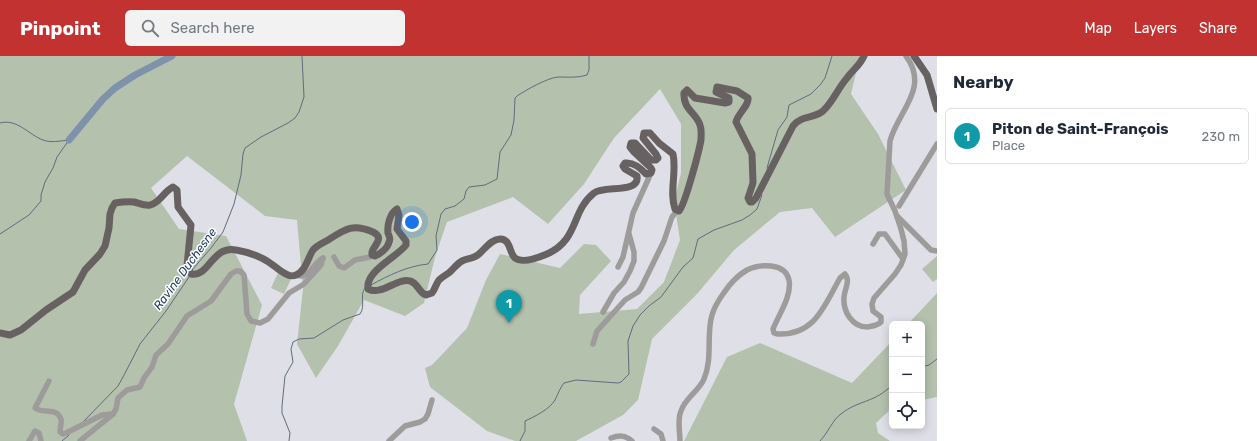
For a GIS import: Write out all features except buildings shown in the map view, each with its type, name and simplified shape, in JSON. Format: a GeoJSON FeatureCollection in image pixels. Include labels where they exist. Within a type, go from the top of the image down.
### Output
{"type":"FeatureCollection","features":[{"type":"Feature","properties":{"kind":"main road"},"geometry":{"type":"LineString","coordinates":[[0,333],[10,336],[21,330],[46,310],[73,292],[85,270],[100,254],[105,246],[108,238],[110,214],[115,203],[132,202],[151,205],[173,187],[176,189],[178,207],[191,225],[187,262],[190,272],[201,272],[222,251],[230,249],[260,257],[288,275],[296,275],[302,271],[317,246],[347,229],[358,228],[378,235],[379,240],[373,249],[372,255],[375,256],[380,253],[389,243],[389,222],[392,213],[397,209],[399,215],[397,229],[406,241],[406,245],[381,266],[368,282],[368,289],[382,289],[408,280],[414,283],[422,294],[426,296],[434,291],[440,279],[452,271],[458,263],[477,256],[491,243],[497,240],[503,240],[508,243],[512,253],[518,259],[527,260],[547,254],[558,248],[569,237],[582,208],[594,193],[603,189],[629,188],[635,183],[637,176],[625,169],[625,163],[641,168],[646,174],[651,174],[651,168],[630,147],[631,143],[635,143],[651,160],[656,160],[658,158],[656,154],[643,138],[644,133],[646,132],[673,154],[673,201],[675,209],[677,211],[680,210],[697,156],[701,136],[700,124],[690,112],[684,101],[684,93],[687,90],[696,98],[725,103],[729,102],[729,98],[716,92],[717,87],[737,92],[748,98],[747,103],[737,117],[736,122],[752,154],[753,183],[748,198],[750,202],[752,202],[756,198],[793,126],[801,119],[819,113],[826,108],[847,77],[858,66],[864,56]]}},
{"type":"Feature","properties":{"kind":"main road"},"geometry":{"type":"LineString","coordinates":[[914,56],[927,75],[937,109]]}},
{"type":"Feature","properties":{"kind":"street"},"geometry":{"type":"LineString","coordinates":[[680,441],[680,412],[701,385],[707,370],[713,310],[724,292],[742,274],[754,267],[765,266],[779,268],[786,273],[789,280],[789,290],[773,329],[777,334],[799,332],[809,325],[820,312],[840,278],[845,274],[848,278],[844,299],[846,310],[853,322],[865,327],[878,325],[881,322],[881,317],[873,311],[873,302],[880,291],[896,274],[903,259],[905,249],[896,216],[887,194],[887,180],[892,133],[908,107],[914,90],[913,68],[906,56]]}},
{"type":"Feature","properties":{"kind":"street"},"geometry":{"type":"LineString","coordinates":[[899,206],[937,144]]}},
{"type":"Feature","properties":{"kind":"street"},"geometry":{"type":"LineString","coordinates":[[618,267],[623,257],[633,213],[651,174]]}},
{"type":"Feature","properties":{"kind":"street"},"geometry":{"type":"LineString","coordinates":[[593,344],[597,331],[625,300],[638,292],[641,288],[664,241],[672,217],[677,211]]}},
{"type":"Feature","properties":{"kind":"street"},"geometry":{"type":"LineString","coordinates":[[896,216],[931,250],[937,251]]}},
{"type":"Feature","properties":{"kind":"street"},"geometry":{"type":"LineString","coordinates":[[603,312],[614,293],[624,282],[634,261],[634,252],[628,232]]}},
{"type":"Feature","properties":{"kind":"street"},"geometry":{"type":"LineString","coordinates":[[873,244],[879,234],[885,234],[903,259]]}},
{"type":"Feature","properties":{"kind":"street"},"geometry":{"type":"LineString","coordinates":[[334,257],[339,266],[344,268],[355,260],[370,257],[372,255]]}},
{"type":"Feature","properties":{"kind":"street"},"geometry":{"type":"LineString","coordinates":[[80,441],[113,414],[118,398],[127,390],[140,387],[144,378],[152,367],[156,355],[168,344],[187,316],[211,301],[233,272],[240,271],[244,275],[246,314],[251,321],[260,323],[264,322],[271,316],[289,292],[304,284],[321,265],[323,258],[316,263],[305,276],[301,277],[296,275]]}},
{"type":"Feature","properties":{"kind":"street"},"geometry":{"type":"LineString","coordinates":[[48,381],[34,408],[38,411],[54,412],[58,414],[61,421],[60,432],[63,434],[102,415],[113,414]]}},
{"type":"Feature","properties":{"kind":"street"},"geometry":{"type":"LineString","coordinates":[[389,441],[405,426],[425,419],[432,400]]}},
{"type":"Feature","properties":{"kind":"street"},"geometry":{"type":"LineString","coordinates":[[654,429],[661,434],[663,441]]}},
{"type":"Feature","properties":{"kind":"street"},"geometry":{"type":"LineString","coordinates":[[29,441],[35,430],[39,434],[41,441]]}},
{"type":"Feature","properties":{"kind":"street"},"geometry":{"type":"LineString","coordinates":[[611,438],[619,435],[632,441]]}},
{"type":"Feature","properties":{"kind":"green space"},"geometry":{"type":"Polygon","coordinates":[[[0,56],[860,56],[851,94],[878,134],[906,190],[835,237],[812,208],[780,212],[734,250],[697,294],[652,339],[638,400],[623,415],[576,441],[515,441],[487,431],[430,387],[425,368],[432,365],[467,328],[486,280],[500,254],[560,268],[584,244],[596,245],[611,261],[580,295],[579,314],[637,309],[664,282],[680,240],[674,201],[681,173],[681,124],[660,89],[614,138],[584,184],[548,224],[513,197],[447,222],[435,257],[424,303],[405,316],[364,300],[338,346],[316,378],[297,344],[303,289],[297,220],[265,216],[187,156],[151,188],[179,229],[226,236],[262,305],[234,404],[247,441],[0,441],[0,56]]]}},
{"type":"Feature","properties":{"kind":"green space"},"geometry":{"type":"Polygon","coordinates":[[[937,256],[937,279],[933,282],[922,269],[937,256]]]}},
{"type":"Feature","properties":{"kind":"green space"},"geometry":{"type":"Polygon","coordinates":[[[278,273],[291,279],[284,294],[271,288],[278,273]]]}},
{"type":"Feature","properties":{"kind":"green space"},"geometry":{"type":"Polygon","coordinates":[[[937,293],[937,397],[925,399],[925,321],[911,321],[937,293]]]}},
{"type":"Feature","properties":{"kind":"green space"},"geometry":{"type":"Polygon","coordinates":[[[760,343],[852,383],[889,344],[889,411],[876,423],[878,433],[890,441],[684,441],[727,357],[760,343]]]}},
{"type":"Feature","properties":{"kind":"waterway"},"geometry":{"type":"LineString","coordinates":[[69,140],[103,99],[115,88],[135,75],[172,56]]}},
{"type":"Feature","properties":{"kind":"waterway","name":"Ravine Duchesne"},"geometry":{"type":"LineString","coordinates":[[192,270],[223,232],[234,204],[241,175],[245,148],[261,137],[288,123],[295,118],[299,112],[304,97],[302,56]]}},
{"type":"Feature","properties":{"kind":"waterway"},"geometry":{"type":"LineString","coordinates":[[371,285],[399,272],[428,264],[437,250],[436,236],[441,214],[445,209],[455,206],[464,199],[466,191],[469,187],[485,185],[497,179],[500,152],[511,135],[514,120],[515,98],[531,88],[553,78],[587,75],[589,70],[589,56]]}},
{"type":"Feature","properties":{"kind":"waterway"},"geometry":{"type":"LineString","coordinates":[[767,168],[778,130],[787,117],[789,105],[811,94],[820,85],[825,78],[832,56]]}},
{"type":"Feature","properties":{"kind":"waterway"},"geometry":{"type":"LineString","coordinates":[[0,123],[12,123],[46,141],[56,142],[68,140]]}},
{"type":"Feature","properties":{"kind":"waterway"},"geometry":{"type":"LineString","coordinates":[[0,234],[29,215],[41,201],[41,195],[45,182],[57,157],[69,140]]}},
{"type":"Feature","properties":{"kind":"waterway"},"geometry":{"type":"LineString","coordinates":[[520,441],[525,431],[525,421],[546,410],[553,403],[564,383],[576,380],[618,383],[629,374],[628,341],[633,326],[640,315],[661,297],[683,267],[693,258],[698,239],[714,230],[742,220],[750,215],[757,209],[762,195]]}},
{"type":"Feature","properties":{"kind":"waterway","name":"Ravine Duchesne"},"geometry":{"type":"LineString","coordinates":[[83,422],[118,386],[140,344],[166,311],[189,277]]}},
{"type":"Feature","properties":{"kind":"waterway"},"geometry":{"type":"LineString","coordinates":[[289,441],[290,433],[282,413],[282,406],[285,376],[293,362],[291,349],[293,342],[299,339],[314,338],[343,320],[360,314],[362,311],[363,291],[365,288]]}},
{"type":"Feature","properties":{"kind":"waterway"},"geometry":{"type":"LineString","coordinates":[[925,366],[937,359]]}},
{"type":"Feature","properties":{"kind":"waterway"},"geometry":{"type":"LineString","coordinates":[[820,441],[835,419],[847,409],[873,398],[889,388]]}},
{"type":"Feature","properties":{"kind":"waterway","name":"Ravine Duchesne"},"geometry":{"type":"LineString","coordinates":[[62,441],[69,435]]}},
{"type":"Feature","properties":{"kind":"place","name":"Piton de Saint-François"},"geometry":{"type":"Point","coordinates":[509,323]}}]}
